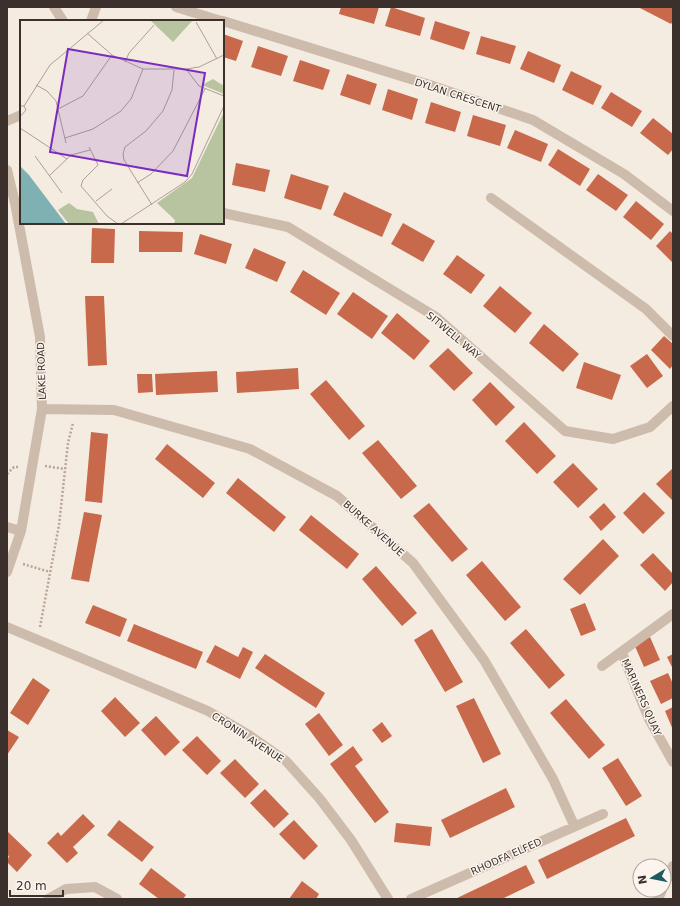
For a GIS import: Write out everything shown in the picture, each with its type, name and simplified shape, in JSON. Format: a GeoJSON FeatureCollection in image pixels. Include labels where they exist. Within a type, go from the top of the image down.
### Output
{"type":"FeatureCollection","features":[{"type":"Feature","properties":{"kind":"street"},"geometry":{"type":"LineString","coordinates":[[54,7],[62,20]]}},
{"type":"Feature","properties":{"kind":"street"},"geometry":{"type":"LineString","coordinates":[[91,20],[96,7]]}},
{"type":"Feature","properties":{"kind":"street","name":"DYLAN CRESCENT"},"geometry":{"type":"LineString","coordinates":[[176,7],[219,20]]}},
{"type":"Feature","properties":{"kind":"street","name":"DYLAN CRESCENT"},"geometry":{"type":"LineString","coordinates":[[224,22],[430,85],[533,120],[624,174],[673,211]]}},
{"type":"Feature","properties":{"kind":"street"},"geometry":{"type":"LineString","coordinates":[[7,121],[20,115]]}},
{"type":"Feature","properties":{"kind":"street","name":"LAKE ROAD"},"geometry":{"type":"LineString","coordinates":[[7,170],[18,203],[20,215]]}},
{"type":"Feature","properties":{"kind":"street"},"geometry":{"type":"LineString","coordinates":[[491,198],[646,309],[673,336]]}},
{"type":"Feature","properties":{"kind":"street","name":"SITWELL WAY"},"geometry":{"type":"LineString","coordinates":[[224,213],[288,227],[436,317],[565,431],[613,439],[650,427],[673,406]]}},
{"type":"Feature","properties":{"kind":"street","name":"LAKE ROAD"},"geometry":{"type":"LineString","coordinates":[[7,572],[21,531],[42,409],[40,336],[21,224]]}},
{"type":"Feature","properties":{"kind":"street","name":"BURKE AVENUE"},"geometry":{"type":"LineString","coordinates":[[42,409],[114,410],[250,449],[337,496],[413,563],[484,660],[553,779],[574,825]]}},
{"type":"Feature","properties":{"kind":"street"},"geometry":{"type":"LineString","coordinates":[[7,527],[21,531]]}},
{"type":"Feature","properties":{"kind":"street","name":"MARINERS QUAY"},"geometry":{"type":"LineString","coordinates":[[602,666],[622,653],[673,614]]}},
{"type":"Feature","properties":{"kind":"street","name":"CRONIN AVENUE"},"geometry":{"type":"LineString","coordinates":[[7,627],[208,711],[249,735],[286,761],[320,799],[351,840],[388,899]]}},
{"type":"Feature","properties":{"kind":"street","name":"MARINERS QUAY"},"geometry":{"type":"LineString","coordinates":[[622,653],[649,719],[673,762]]}},
{"type":"Feature","properties":{"kind":"street","name":"RHODFA ELFED"},"geometry":{"type":"LineString","coordinates":[[411,899],[428,895],[574,825],[603,814]]}},
{"type":"Feature","properties":{"kind":"street"},"geometry":{"type":"LineString","coordinates":[[48,899],[66,889],[96,887],[117,899]]}},
{"type":"Feature","properties":{"kind":"path"},"geometry":{"type":"LineString","coordinates":[[37,640],[59,525],[68,443],[73,423],[72,410]]}},
{"type":"Feature","properties":{"kind":"path"},"geometry":{"type":"LineString","coordinates":[[11,561],[50,572]]}},
{"type":"Feature","properties":{"kind":"building"},"geometry":{"type":"Polygon","coordinates":[[[341,7],[379,7],[374,24],[339,14],[341,7]]]}},
{"type":"Feature","properties":{"kind":"building"},"geometry":{"type":"Polygon","coordinates":[[[391,7],[425,18],[420,36],[385,26],[391,7]]]}},
{"type":"Feature","properties":{"kind":"building"},"geometry":{"type":"Polygon","coordinates":[[[638,7],[673,7],[673,21],[671,24],[638,7]]]}},
{"type":"Feature","properties":{"kind":"building"},"geometry":{"type":"Polygon","coordinates":[[[435,21],[470,32],[464,50],[430,39],[435,21]]]}},
{"type":"Feature","properties":{"kind":"building"},"geometry":{"type":"Polygon","coordinates":[[[224,34],[243,41],[236,61],[224,57],[224,34]]]}},
{"type":"Feature","properties":{"kind":"building"},"geometry":{"type":"Polygon","coordinates":[[[481,36],[516,46],[510,64],[476,54],[481,36]]]}},
{"type":"Feature","properties":{"kind":"building"},"geometry":{"type":"Polygon","coordinates":[[[258,46],[288,56],[281,76],[251,67],[258,46]]]}},
{"type":"Feature","properties":{"kind":"building"},"geometry":{"type":"Polygon","coordinates":[[[528,51],[561,65],[554,83],[520,69],[528,51]]]}},
{"type":"Feature","properties":{"kind":"building"},"geometry":{"type":"Polygon","coordinates":[[[300,60],[330,70],[323,90],[293,81],[300,60]]]}},
{"type":"Feature","properties":{"kind":"building"},"geometry":{"type":"Polygon","coordinates":[[[571,71],[602,86],[593,105],[562,90],[571,71]]]}},
{"type":"Feature","properties":{"kind":"building"},"geometry":{"type":"Polygon","coordinates":[[[347,74],[377,84],[370,105],[340,95],[347,74]]]}},
{"type":"Feature","properties":{"kind":"building"},"geometry":{"type":"Polygon","coordinates":[[[388,89],[418,99],[412,120],[382,110],[388,89]]]}},
{"type":"Feature","properties":{"kind":"building"},"geometry":{"type":"Polygon","coordinates":[[[611,92],[642,111],[632,127],[601,108],[611,92]]]}},
{"type":"Feature","properties":{"kind":"building"},"geometry":{"type":"Polygon","coordinates":[[[431,102],[461,112],[455,132],[425,123],[431,102]]]}},
{"type":"Feature","properties":{"kind":"building"},"geometry":{"type":"Polygon","coordinates":[[[473,115],[506,125],[500,146],[467,136],[473,115]]]}},
{"type":"Feature","properties":{"kind":"building"},"geometry":{"type":"Polygon","coordinates":[[[653,118],[673,134],[673,149],[668,155],[640,133],[653,118]]]}},
{"type":"Feature","properties":{"kind":"building"},"geometry":{"type":"Polygon","coordinates":[[[515,130],[548,144],[541,162],[507,148],[515,130]]]}},
{"type":"Feature","properties":{"kind":"building"},"geometry":{"type":"Polygon","coordinates":[[[558,149],[590,169],[580,186],[548,165],[558,149]]]}},
{"type":"Feature","properties":{"kind":"building"},"geometry":{"type":"Polygon","coordinates":[[[236,163],[270,170],[265,192],[232,185],[236,163]]]}},
{"type":"Feature","properties":{"kind":"building"},"geometry":{"type":"Polygon","coordinates":[[[291,174],[329,186],[321,210],[284,198],[291,174]]]}},
{"type":"Feature","properties":{"kind":"building"},"geometry":{"type":"Polygon","coordinates":[[[598,174],[628,195],[616,211],[586,190],[598,174]]]}},
{"type":"Feature","properties":{"kind":"building"},"geometry":{"type":"Polygon","coordinates":[[[344,192],[392,214],[382,237],[333,215],[344,192]]]}},
{"type":"Feature","properties":{"kind":"building"},"geometry":{"type":"Polygon","coordinates":[[[636,201],[664,224],[651,240],[623,217],[636,201]]]}},
{"type":"Feature","properties":{"kind":"building"},"geometry":{"type":"Polygon","coordinates":[[[403,223],[435,241],[423,262],[391,244],[403,223]]]}},
{"type":"Feature","properties":{"kind":"building"},"geometry":{"type":"Polygon","coordinates":[[[92,228],[115,229],[114,263],[91,263],[92,228]]]}},
{"type":"Feature","properties":{"kind":"building"},"geometry":{"type":"Polygon","coordinates":[[[139,231],[183,232],[182,252],[139,252],[139,231]]]}},
{"type":"Feature","properties":{"kind":"building"},"geometry":{"type":"Polygon","coordinates":[[[670,231],[673,234],[673,263],[656,246],[670,231]]]}},
{"type":"Feature","properties":{"kind":"building"},"geometry":{"type":"Polygon","coordinates":[[[200,234],[232,244],[226,264],[194,254],[200,234]]]}},
{"type":"Feature","properties":{"kind":"building"},"geometry":{"type":"Polygon","coordinates":[[[254,248],[286,262],[277,282],[245,268],[254,248]]]}},
{"type":"Feature","properties":{"kind":"building"},"geometry":{"type":"Polygon","coordinates":[[[457,255],[485,275],[471,294],[443,274],[457,255]]]}},
{"type":"Feature","properties":{"kind":"building"},"geometry":{"type":"Polygon","coordinates":[[[303,270],[340,293],[326,315],[290,292],[303,270]]]}},
{"type":"Feature","properties":{"kind":"building"},"geometry":{"type":"Polygon","coordinates":[[[500,286],[532,313],[515,333],[483,306],[500,286]]]}},
{"type":"Feature","properties":{"kind":"building"},"geometry":{"type":"Polygon","coordinates":[[[353,292],[388,316],[372,339],[337,314],[353,292]]]}},
{"type":"Feature","properties":{"kind":"building"},"geometry":{"type":"Polygon","coordinates":[[[85,296],[104,296],[107,365],[88,366],[85,296]]]}},
{"type":"Feature","properties":{"kind":"building"},"geometry":{"type":"Polygon","coordinates":[[[397,313],[430,341],[414,360],[381,333],[397,313]]]}},
{"type":"Feature","properties":{"kind":"building"},"geometry":{"type":"Polygon","coordinates":[[[544,324],[579,354],[563,372],[529,343],[544,324]]]}},
{"type":"Feature","properties":{"kind":"building"},"geometry":{"type":"Polygon","coordinates":[[[664,336],[673,344],[673,365],[670,369],[651,350],[664,336]]]}},
{"type":"Feature","properties":{"kind":"building"},"geometry":{"type":"Polygon","coordinates":[[[448,348],[473,373],[454,391],[429,366],[448,348]]]}},
{"type":"Feature","properties":{"kind":"building"},"geometry":{"type":"Polygon","coordinates":[[[647,354],[663,376],[647,388],[630,366],[647,354]]]}},
{"type":"Feature","properties":{"kind":"building"},"geometry":{"type":"Polygon","coordinates":[[[584,362],[621,375],[612,400],[576,388],[584,362]]]}},
{"type":"Feature","properties":{"kind":"building"},"geometry":{"type":"Polygon","coordinates":[[[298,368],[299,389],[237,393],[236,372],[298,368]]]}},
{"type":"Feature","properties":{"kind":"building"},"geometry":{"type":"Polygon","coordinates":[[[217,371],[218,392],[156,395],[155,374],[217,371]]]}},
{"type":"Feature","properties":{"kind":"building"},"geometry":{"type":"Polygon","coordinates":[[[137,374],[152,374],[153,392],[138,393],[137,374]]]}},
{"type":"Feature","properties":{"kind":"building"},"geometry":{"type":"Polygon","coordinates":[[[326,380],[365,426],[349,440],[310,394],[326,380]]]}},
{"type":"Feature","properties":{"kind":"building"},"geometry":{"type":"Polygon","coordinates":[[[490,382],[515,407],[496,426],[472,400],[490,382]]]}},
{"type":"Feature","properties":{"kind":"building"},"geometry":{"type":"Polygon","coordinates":[[[524,422],[556,456],[537,474],[505,441],[524,422]]]}},
{"type":"Feature","properties":{"kind":"building"},"geometry":{"type":"Polygon","coordinates":[[[91,432],[108,434],[102,503],[85,501],[91,432]]]}},
{"type":"Feature","properties":{"kind":"building"},"geometry":{"type":"Polygon","coordinates":[[[378,440],[417,486],[401,499],[362,453],[378,440]]]}},
{"type":"Feature","properties":{"kind":"building"},"geometry":{"type":"Polygon","coordinates":[[[167,444],[215,483],[203,498],[155,459],[167,444]]]}},
{"type":"Feature","properties":{"kind":"building"},"geometry":{"type":"Polygon","coordinates":[[[573,463],[598,489],[578,508],[553,482],[573,463]]]}},
{"type":"Feature","properties":{"kind":"building"},"geometry":{"type":"Polygon","coordinates":[[[673,468],[673,501],[656,484],[673,468]]]}},
{"type":"Feature","properties":{"kind":"building"},"geometry":{"type":"Polygon","coordinates":[[[238,478],[286,517],[274,532],[226,493],[238,478]]]}},
{"type":"Feature","properties":{"kind":"building"},"geometry":{"type":"Polygon","coordinates":[[[644,492],[665,513],[643,534],[623,513],[644,492]]]}},
{"type":"Feature","properties":{"kind":"building"},"geometry":{"type":"Polygon","coordinates":[[[429,503],[468,549],[452,562],[413,516],[429,503]]]}},
{"type":"Feature","properties":{"kind":"building"},"geometry":{"type":"Polygon","coordinates":[[[604,503],[616,517],[601,531],[589,517],[604,503]]]}},
{"type":"Feature","properties":{"kind":"building"},"geometry":{"type":"Polygon","coordinates":[[[84,512],[102,515],[89,582],[71,579],[84,512]]]}},
{"type":"Feature","properties":{"kind":"building"},"geometry":{"type":"Polygon","coordinates":[[[311,515],[359,554],[347,569],[299,530],[311,515]]]}},
{"type":"Feature","properties":{"kind":"building"},"geometry":{"type":"Polygon","coordinates":[[[603,539],[619,556],[580,595],[563,579],[603,539]]]}},
{"type":"Feature","properties":{"kind":"building"},"geometry":{"type":"Polygon","coordinates":[[[653,553],[673,574],[673,582],[665,591],[640,565],[653,553]]]}},
{"type":"Feature","properties":{"kind":"building"},"geometry":{"type":"Polygon","coordinates":[[[482,561],[521,607],[505,621],[466,575],[482,561]]]}},
{"type":"Feature","properties":{"kind":"building"},"geometry":{"type":"Polygon","coordinates":[[[376,566],[417,613],[402,626],[362,579],[376,566]]]}},
{"type":"Feature","properties":{"kind":"building"},"geometry":{"type":"Polygon","coordinates":[[[585,603],[596,630],[581,636],[570,609],[585,603]]]}},
{"type":"Feature","properties":{"kind":"building"},"geometry":{"type":"Polygon","coordinates":[[[93,605],[127,619],[120,637],[85,623],[93,605]]]}},
{"type":"Feature","properties":{"kind":"building"},"geometry":{"type":"Polygon","coordinates":[[[134,624],[203,652],[196,669],[127,641],[134,624]]]}},
{"type":"Feature","properties":{"kind":"building"},"geometry":{"type":"Polygon","coordinates":[[[432,629],[463,682],[445,692],[414,640],[432,629]]]}},
{"type":"Feature","properties":{"kind":"building"},"geometry":{"type":"Polygon","coordinates":[[[526,629],[565,675],[549,689],[510,643],[526,629]]]}},
{"type":"Feature","properties":{"kind":"building"},"geometry":{"type":"Polygon","coordinates":[[[650,637],[660,660],[644,667],[634,644],[650,637]]]}},
{"type":"Feature","properties":{"kind":"building"},"geometry":{"type":"Polygon","coordinates":[[[215,645],[238,657],[243,647],[253,652],[240,679],[206,662],[215,645]]]}},
{"type":"Feature","properties":{"kind":"building"},"geometry":{"type":"Polygon","coordinates":[[[265,654],[325,693],[316,708],[255,668],[265,654]]]}},
{"type":"Feature","properties":{"kind":"building"},"geometry":{"type":"Polygon","coordinates":[[[673,654],[673,669],[667,657],[673,654]]]}},
{"type":"Feature","properties":{"kind":"building"},"geometry":{"type":"Polygon","coordinates":[[[668,673],[673,684],[673,698],[661,704],[650,681],[668,673]]]}},
{"type":"Feature","properties":{"kind":"building"},"geometry":{"type":"Polygon","coordinates":[[[33,678],[50,690],[28,725],[10,713],[33,678]]]}},
{"type":"Feature","properties":{"kind":"building"},"geometry":{"type":"Polygon","coordinates":[[[115,697],[140,723],[125,737],[101,711],[115,697]]]}},
{"type":"Feature","properties":{"kind":"building"},"geometry":{"type":"Polygon","coordinates":[[[474,698],[501,754],[483,763],[456,706],[474,698]]]}},
{"type":"Feature","properties":{"kind":"building"},"geometry":{"type":"Polygon","coordinates":[[[566,699],[605,745],[589,759],[550,713],[566,699]]]}},
{"type":"Feature","properties":{"kind":"building"},"geometry":{"type":"Polygon","coordinates":[[[673,707],[673,730],[665,711],[673,707]]]}},
{"type":"Feature","properties":{"kind":"building"},"geometry":{"type":"Polygon","coordinates":[[[319,713],[343,745],[329,756],[305,724],[319,713]]]}},
{"type":"Feature","properties":{"kind":"building"},"geometry":{"type":"Polygon","coordinates":[[[156,716],[180,742],[165,756],[141,730],[156,716]]]}},
{"type":"Feature","properties":{"kind":"building"},"geometry":{"type":"Polygon","coordinates":[[[382,722],[392,736],[382,743],[372,730],[382,722]]]}},
{"type":"Feature","properties":{"kind":"building"},"geometry":{"type":"Polygon","coordinates":[[[7,730],[19,737],[7,755],[7,730]]]}},
{"type":"Feature","properties":{"kind":"building"},"geometry":{"type":"Polygon","coordinates":[[[197,736],[221,761],[207,775],[182,750],[197,736]]]}},
{"type":"Feature","properties":{"kind":"building"},"geometry":{"type":"Polygon","coordinates":[[[353,746],[363,760],[355,766],[389,812],[375,823],[330,764],[353,746]]]}},
{"type":"Feature","properties":{"kind":"building"},"geometry":{"type":"Polygon","coordinates":[[[618,758],[642,796],[626,806],[602,768],[618,758]]]}},
{"type":"Feature","properties":{"kind":"building"},"geometry":{"type":"Polygon","coordinates":[[[235,759],[259,784],[245,798],[220,773],[235,759]]]}},
{"type":"Feature","properties":{"kind":"building"},"geometry":{"type":"Polygon","coordinates":[[[506,788],[515,807],[450,838],[441,820],[506,788]]]}},
{"type":"Feature","properties":{"kind":"building"},"geometry":{"type":"Polygon","coordinates":[[[265,789],[289,814],[274,828],[250,803],[265,789]]]}},
{"type":"Feature","properties":{"kind":"building"},"geometry":{"type":"Polygon","coordinates":[[[83,814],[95,826],[73,847],[78,853],[67,863],[47,843],[58,832],[61,836],[83,814]]]}},
{"type":"Feature","properties":{"kind":"building"},"geometry":{"type":"Polygon","coordinates":[[[626,818],[635,836],[547,879],[538,860],[626,818]]]}},
{"type":"Feature","properties":{"kind":"building"},"geometry":{"type":"Polygon","coordinates":[[[119,820],[154,847],[142,862],[107,835],[119,820]]]}},
{"type":"Feature","properties":{"kind":"building"},"geometry":{"type":"Polygon","coordinates":[[[294,820],[318,846],[304,860],[279,834],[294,820]]]}},
{"type":"Feature","properties":{"kind":"building"},"geometry":{"type":"Polygon","coordinates":[[[396,823],[432,827],[430,846],[394,842],[396,823]]]}},
{"type":"Feature","properties":{"kind":"building"},"geometry":{"type":"Polygon","coordinates":[[[7,831],[32,855],[17,872],[7,862],[9,856],[7,855],[7,831]]]}},
{"type":"Feature","properties":{"kind":"building"},"geometry":{"type":"Polygon","coordinates":[[[526,865],[535,883],[502,899],[455,899],[526,865]]]}},
{"type":"Feature","properties":{"kind":"building"},"geometry":{"type":"Polygon","coordinates":[[[151,868],[186,895],[183,899],[159,899],[139,884],[151,868]]]}},
{"type":"Feature","properties":{"kind":"building"},"geometry":{"type":"Polygon","coordinates":[[[302,881],[319,894],[316,899],[289,899],[302,881]]]}}]}
